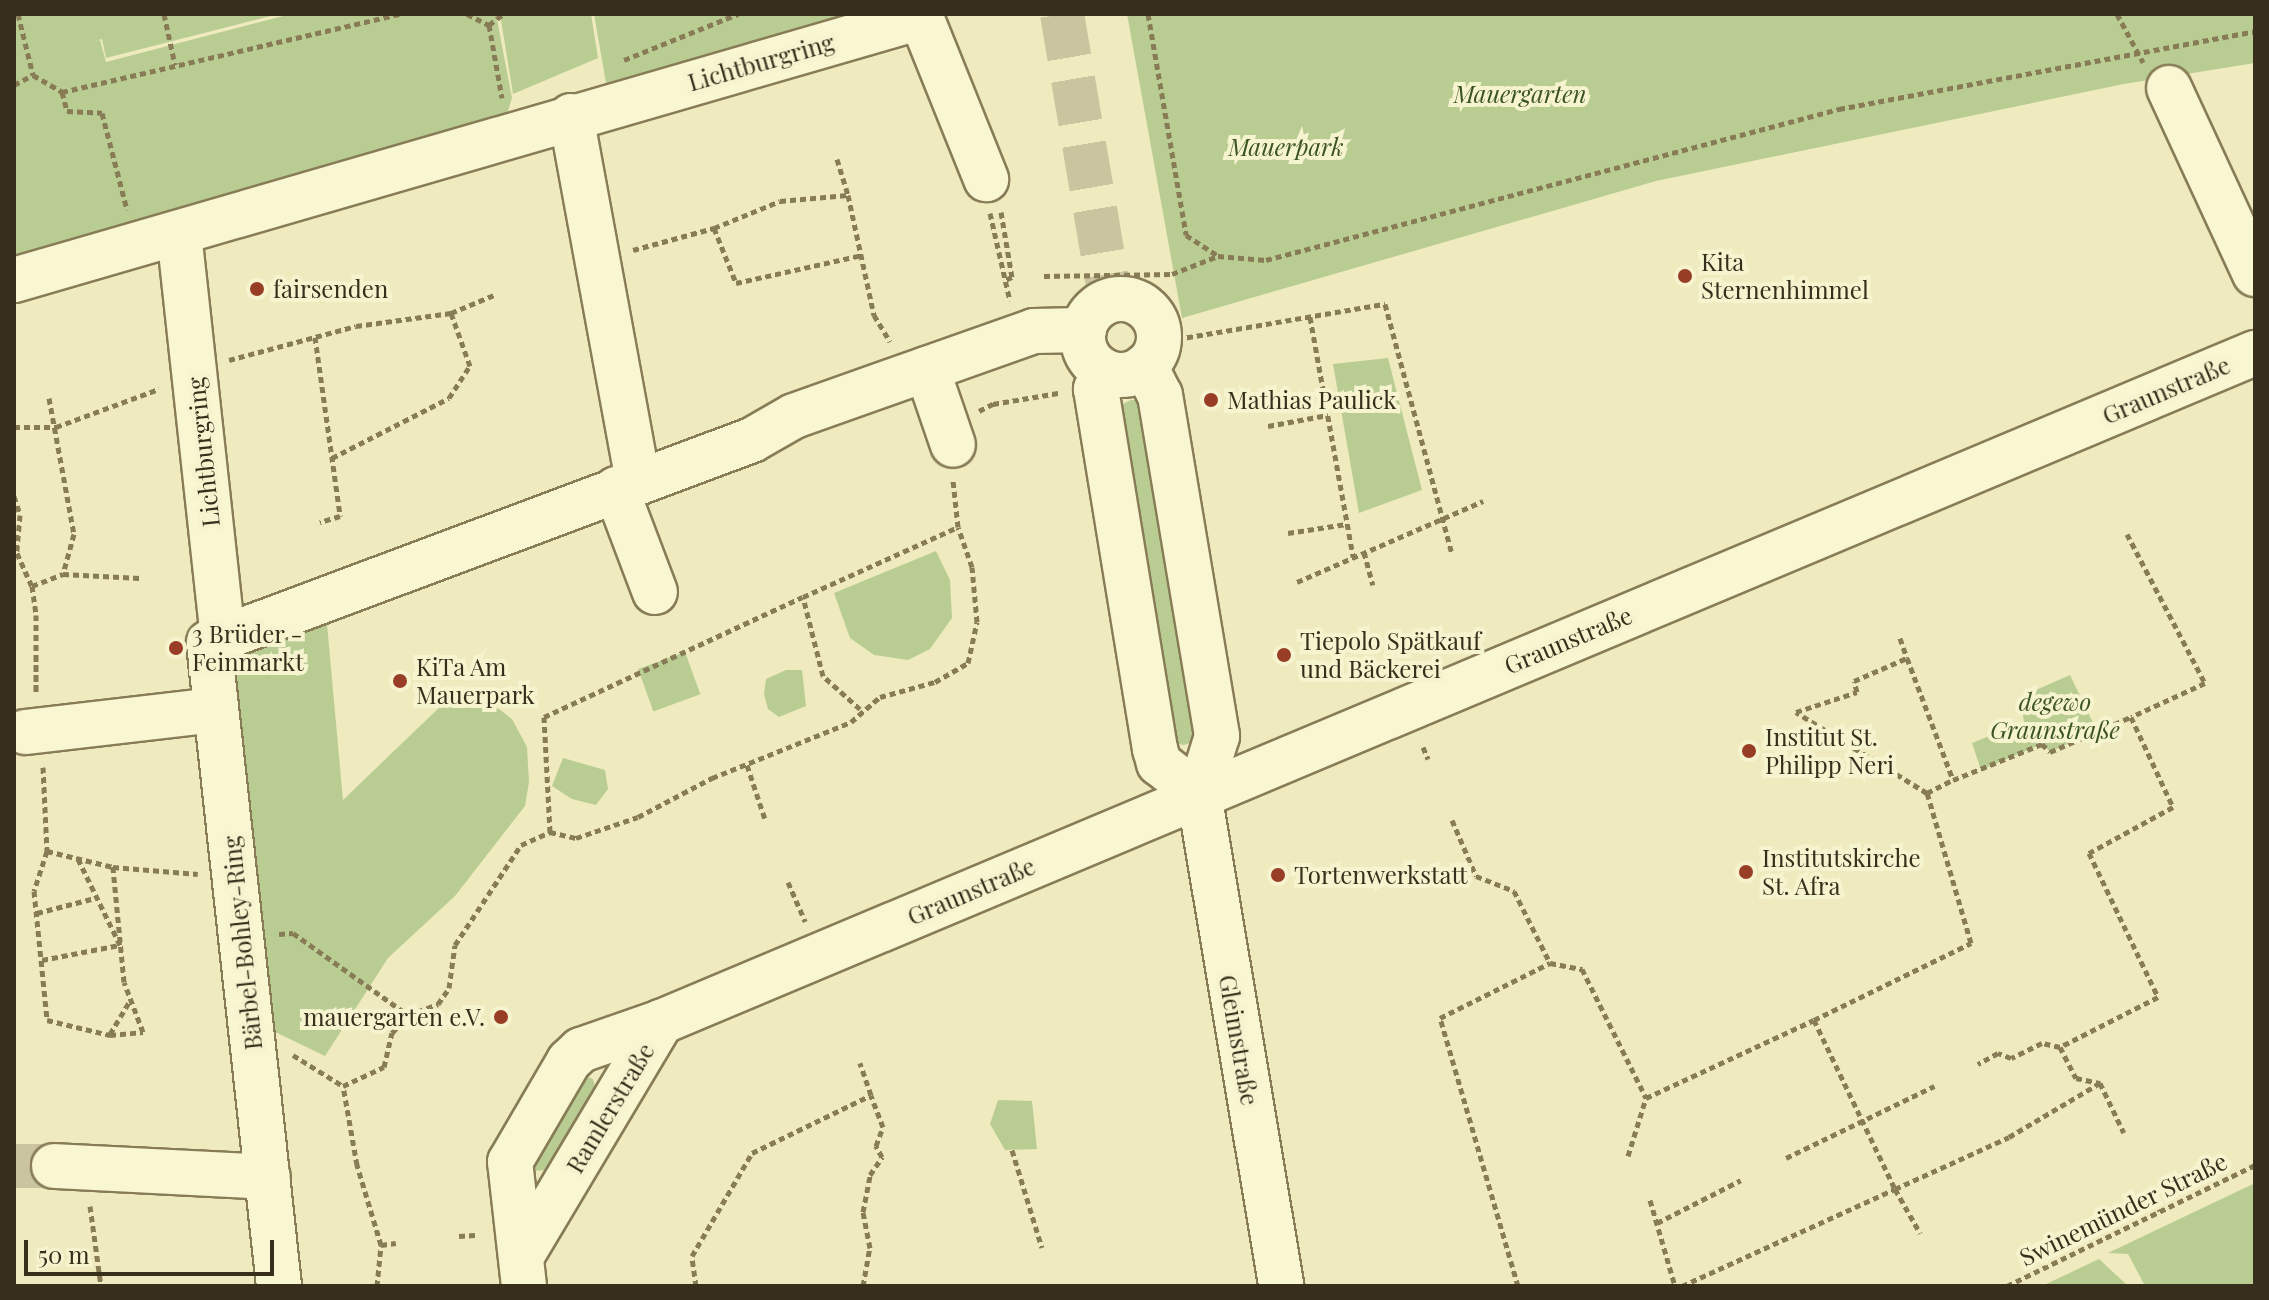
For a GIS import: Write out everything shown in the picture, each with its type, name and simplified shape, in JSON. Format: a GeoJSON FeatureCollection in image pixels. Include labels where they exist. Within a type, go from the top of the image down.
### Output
{"type":"FeatureCollection","features":[{"type":"Feature","properties":{"kind":"street","name":"Lichtburgring"},"geometry":{"type":"LineString","coordinates":[[223,638],[179,233],[571,116],[921,17],[987,190]]}},
{"type":"Feature","properties":{"kind":"street"},"geometry":{"type":"LineString","coordinates":[[2169,88],[2255,274]]}},
{"type":"Feature","properties":{"kind":"street"},"geometry":{"type":"LineString","coordinates":[[571,116],[597,258],[627,484],[655,592]]}},
{"type":"Feature","properties":{"kind":"street"},"geometry":{"type":"LineString","coordinates":[[14,280],[179,233]]}},
{"type":"Feature","properties":{"kind":"street"},"geometry":{"type":"LineString","coordinates":[[223,638],[627,484],[911,359],[1034,331],[1101,307],[1136,302],[1154,319],[1158,344],[1096,389],[1155,749],[1159,763],[1199,794]]}},
{"type":"Feature","properties":{"kind":"street","name":"Gleimstraße"},"geometry":{"type":"LineString","coordinates":[[1101,307],[1087,354],[1142,358],[1160,395],[1217,736],[1199,794],[1281,1286]]}},
{"type":"Feature","properties":{"kind":"street","name":"Graunstraße"},"geometry":{"type":"LineString","coordinates":[[661,1022],[2255,353]]}},
{"type":"Feature","properties":{"kind":"street"},"geometry":{"type":"LineString","coordinates":[[911,359],[953,445]]}},
{"type":"Feature","properties":{"kind":"street","name":"Bärbel-Bohley-Ring"},"geometry":{"type":"LineString","coordinates":[[223,638],[209,643],[279,1286]]}},
{"type":"Feature","properties":{"kind":"street"},"geometry":{"type":"LineString","coordinates":[[34,716],[216,710]]}},
{"type":"Feature","properties":{"kind":"street","name":"Ramlerstraße"},"geometry":{"type":"LineString","coordinates":[[523,1272],[510,1162],[515,1149],[581,1050],[661,1022]]}},
{"type":"Feature","properties":{"kind":"street","name":"Ramlerstraße"},"geometry":{"type":"LineString","coordinates":[[523,1272],[661,1022]]}},
{"type":"Feature","properties":{"kind":"street"},"geometry":{"type":"LineString","coordinates":[[66,1166],[268,1177]]}},
{"type":"Feature","properties":{"kind":"path"},"geometry":{"type":"LineString","coordinates":[[18,14],[33,75],[62,92],[399,14]]}},
{"type":"Feature","properties":{"kind":"path"},"geometry":{"type":"LineString","coordinates":[[164,14],[175,65]]}},
{"type":"Feature","properties":{"kind":"path"},"geometry":{"type":"LineString","coordinates":[[467,14],[489,25]]}},
{"type":"Feature","properties":{"kind":"path"},"geometry":{"type":"LineString","coordinates":[[489,25],[503,14]]}},
{"type":"Feature","properties":{"kind":"path"},"geometry":{"type":"LineString","coordinates":[[1148,14],[1186,235],[1218,256]]}},
{"type":"Feature","properties":{"kind":"path"},"geometry":{"type":"LineString","coordinates":[[2117,14],[2134,53],[2169,88]]}},
{"type":"Feature","properties":{"kind":"path"},"geometry":{"type":"LineString","coordinates":[[489,25],[502,99],[509,106]]}},
{"type":"Feature","properties":{"kind":"path"},"geometry":{"type":"LineString","coordinates":[[1044,276],[1172,274],[1218,256],[1266,260],[1839,109],[2255,31]]}},
{"type":"Feature","properties":{"kind":"path"},"geometry":{"type":"LineString","coordinates":[[14,85],[33,75]]}},
{"type":"Feature","properties":{"kind":"path"},"geometry":{"type":"LineString","coordinates":[[62,92],[67,111],[102,113],[136,245]]}},
{"type":"Feature","properties":{"kind":"path"},"geometry":{"type":"LineString","coordinates":[[837,159],[874,315],[911,359]]}},
{"type":"Feature","properties":{"kind":"path"},"geometry":{"type":"LineString","coordinates":[[987,190],[998,195],[1010,263],[1012,277],[1003,281]]}},
{"type":"Feature","properties":{"kind":"path"},"geometry":{"type":"LineString","coordinates":[[987,190],[1003,281],[1011,306]]}},
{"type":"Feature","properties":{"kind":"path"},"geometry":{"type":"LineString","coordinates":[[597,258],[714,228],[780,201],[848,195]]}},
{"type":"Feature","properties":{"kind":"path"},"geometry":{"type":"LineString","coordinates":[[714,228],[736,283],[862,255]]}},
{"type":"Feature","properties":{"kind":"path"},"geometry":{"type":"LineString","coordinates":[[14,427],[56,427],[194,374],[315,337],[451,313],[494,295]]}},
{"type":"Feature","properties":{"kind":"path"},"geometry":{"type":"LineString","coordinates":[[1142,358],[1310,317],[1385,304],[1452,554]]}},
{"type":"Feature","properties":{"kind":"path"},"geometry":{"type":"LineString","coordinates":[[332,458],[449,398],[470,366],[451,313]]}},
{"type":"Feature","properties":{"kind":"path"},"geometry":{"type":"LineString","coordinates":[[1310,317],[1353,557]]}},
{"type":"Feature","properties":{"kind":"path"},"geometry":{"type":"LineString","coordinates":[[315,337],[340,516],[320,522]]}},
{"type":"Feature","properties":{"kind":"path"},"geometry":{"type":"LineString","coordinates":[[343,1086],[384,1067],[392,1033],[408,1015],[438,1004],[449,988],[455,945],[521,845],[550,832],[576,838],[638,817],[747,765],[851,722],[860,709],[880,697],[935,682],[968,663],[977,622],[972,567],[958,527],[953,445],[970,416],[993,404],[1060,392]]}},
{"type":"Feature","properties":{"kind":"path"},"geometry":{"type":"LineString","coordinates":[[49,398],[74,534],[63,574]]}},
{"type":"Feature","properties":{"kind":"path"},"geometry":{"type":"LineString","coordinates":[[1268,426],[1328,415]]}},
{"type":"Feature","properties":{"kind":"path"},"geometry":{"type":"LineString","coordinates":[[14,496],[20,515],[17,553],[32,586],[34,716],[47,851],[34,891],[47,1020],[110,1035],[143,1032],[131,1001],[120,945],[113,867]]}},
{"type":"Feature","properties":{"kind":"path"},"geometry":{"type":"LineString","coordinates":[[1297,582],[1483,501]]}},
{"type":"Feature","properties":{"kind":"path"},"geometry":{"type":"LineString","coordinates":[[1288,533],[1346,524]]}},
{"type":"Feature","properties":{"kind":"path"},"geometry":{"type":"LineString","coordinates":[[550,832],[544,717],[958,527]]}},
{"type":"Feature","properties":{"kind":"path"},"geometry":{"type":"LineString","coordinates":[[1927,793],[2042,744],[2050,752],[2205,683],[2127,534]]}},
{"type":"Feature","properties":{"kind":"path"},"geometry":{"type":"LineString","coordinates":[[1364,552],[1373,585]]}},
{"type":"Feature","properties":{"kind":"path"},"geometry":{"type":"LineString","coordinates":[[32,586],[63,574],[140,578]]}},
{"type":"Feature","properties":{"kind":"path"},"geometry":{"type":"LineString","coordinates":[[803,597],[823,676],[860,709]]}},
{"type":"Feature","properties":{"kind":"path"},"geometry":{"type":"LineString","coordinates":[[1900,638],[1953,780]]}},
{"type":"Feature","properties":{"kind":"path"},"geometry":{"type":"LineString","coordinates":[[1646,1098],[1971,943],[1927,793],[1796,712],[1857,692],[1854,681],[1907,658]]}},
{"type":"Feature","properties":{"kind":"path"},"geometry":{"type":"LineString","coordinates":[[1978,1064],[1998,1053],[2011,1058],[2042,1043],[2060,1047],[2158,997],[2089,853],[2173,807],[2131,717]]}},
{"type":"Feature","properties":{"kind":"path"},"geometry":{"type":"LineString","coordinates":[[1423,747],[1428,759]]}},
{"type":"Feature","properties":{"kind":"path"},"geometry":{"type":"LineString","coordinates":[[747,765],[765,819]]}},
{"type":"Feature","properties":{"kind":"path"},"geometry":{"type":"LineString","coordinates":[[1452,820],[1476,876],[1514,891],[1550,963]]}},
{"type":"Feature","properties":{"kind":"path"},"geometry":{"type":"LineString","coordinates":[[47,851],[113,867],[200,874]]}},
{"type":"Feature","properties":{"kind":"path"},"geometry":{"type":"LineString","coordinates":[[77,859],[120,945]]}},
{"type":"Feature","properties":{"kind":"path"},"geometry":{"type":"LineString","coordinates":[[37,913],[95,898]]}},
{"type":"Feature","properties":{"kind":"path"},"geometry":{"type":"LineString","coordinates":[[242,938],[293,933],[408,1015]]}},
{"type":"Feature","properties":{"kind":"path"},"geometry":{"type":"LineString","coordinates":[[42,960],[120,945]]}},
{"type":"Feature","properties":{"kind":"path"},"geometry":{"type":"LineString","coordinates":[[1518,1286],[1440,1018],[1550,963],[1582,969],[1646,1098],[1628,1156]]}},
{"type":"Feature","properties":{"kind":"path"},"geometry":{"type":"LineString","coordinates":[[110,1035],[131,1001]]}},
{"type":"Feature","properties":{"kind":"path"},"geometry":{"type":"LineString","coordinates":[[1814,1020],[1895,1189],[1920,1233]]}},
{"type":"Feature","properties":{"kind":"path"},"geometry":{"type":"LineString","coordinates":[[251,1030],[343,1086],[357,1165],[381,1245],[377,1286]]}},
{"type":"Feature","properties":{"kind":"path"},"geometry":{"type":"LineString","coordinates":[[2060,1047],[2076,1078],[2100,1083]]}},
{"type":"Feature","properties":{"kind":"path"},"geometry":{"type":"LineString","coordinates":[[860,1063],[883,1127],[876,1146],[882,1157],[870,1175],[863,1212],[870,1248],[863,1286]]}},
{"type":"Feature","properties":{"kind":"path"},"geometry":{"type":"LineString","coordinates":[[2100,1083],[2124,1133]]}},
{"type":"Feature","properties":{"kind":"path"},"geometry":{"type":"LineString","coordinates":[[1682,1286],[2009,1137],[2100,1083]]}},
{"type":"Feature","properties":{"kind":"path"},"geometry":{"type":"LineString","coordinates":[[1786,1158],[1934,1086]]}},
{"type":"Feature","properties":{"kind":"path"},"geometry":{"type":"LineString","coordinates":[[696,1286],[692,1256],[752,1153],[871,1095]]}},
{"type":"Feature","properties":{"kind":"path"},"geometry":{"type":"LineString","coordinates":[[1012,1150],[1042,1248]]}},
{"type":"Feature","properties":{"kind":"path","name":"Swinemünder Straße"},"geometry":{"type":"LineString","coordinates":[[2007,1286],[2255,1165]]}},
{"type":"Feature","properties":{"kind":"path"},"geometry":{"type":"LineString","coordinates":[[66,1166],[90,1205],[101,1286]]}},
{"type":"Feature","properties":{"kind":"path"},"geometry":{"type":"LineString","coordinates":[[1657,1223],[1741,1180]]}},
{"type":"Feature","properties":{"kind":"path"},"geometry":{"type":"LineString","coordinates":[[2150,1191],[2160,1211]]}},
{"type":"Feature","properties":{"kind":"path"},"geometry":{"type":"LineString","coordinates":[[1650,1200],[1675,1286]]}},
{"type":"Feature","properties":{"kind":"path"},"geometry":{"type":"LineString","coordinates":[[459,1236],[475,1235]]}},
{"type":"Feature","properties":{"kind":"path"},"geometry":{"type":"LineString","coordinates":[[381,1245],[396,1243]]}},
{"type":"Feature","properties":{"kind":"green space"},"geometry":{"type":"Polygon","coordinates":[[[14,14],[279,14],[106,58],[102,39],[94,41],[100,40],[106,62],[291,14],[496,14],[512,98],[507,114],[14,259],[14,14]]]}},
{"type":"Feature","properties":{"kind":"green space"},"geometry":{"type":"Polygon","coordinates":[[[500,14],[591,14],[598,58],[513,94],[500,14]]]}},
{"type":"Feature","properties":{"kind":"green space"},"geometry":{"type":"Polygon","coordinates":[[[594,14],[865,14],[606,83],[594,14]]]}},
{"type":"Feature","properties":{"kind":"green space","name":"Mauerpark"},"geometry":{"type":"Polygon","coordinates":[[[1127,14],[2255,14],[2255,63],[2124,84],[1656,181],[1182,318],[1127,14]]]}},
{"type":"Feature","properties":{"kind":"green space"},"geometry":{"type":"Polygon","coordinates":[[[1388,358],[1422,490],[1359,513],[1333,364],[1388,358]]]}},
{"type":"Feature","properties":{"kind":"green space"},"geometry":{"type":"Polygon","coordinates":[[[1139,400],[1203,713],[1193,742],[1184,745],[1174,743],[1116,407],[1139,400]]]}},
{"type":"Feature","properties":{"kind":"green space"},"geometry":{"type":"Polygon","coordinates":[[[936,551],[950,580],[952,618],[930,649],[908,660],[874,655],[850,638],[834,593],[936,551]]]}},
{"type":"Feature","properties":{"kind":"green space"},"geometry":{"type":"Polygon","coordinates":[[[327,624],[343,800],[446,701],[499,709],[512,719],[527,747],[529,782],[525,806],[455,896],[388,958],[325,1056],[269,1029],[234,681],[248,654],[327,624]]]}},
{"type":"Feature","properties":{"kind":"green space"},"geometry":{"type":"Polygon","coordinates":[[[685,652],[700,694],[653,711],[638,669],[685,652]]]}},
{"type":"Feature","properties":{"kind":"green space"},"geometry":{"type":"Polygon","coordinates":[[[786,670],[802,670],[806,706],[779,717],[768,709],[764,694],[766,679],[786,670]]]}},
{"type":"Feature","properties":{"kind":"green space","name":"degewo Graunstraße"},"geometry":{"type":"Polygon","coordinates":[[[2070,675],[2097,731],[2050,752],[2042,744],[1981,770],[1972,743],[2024,722],[2020,697],[2070,675]]]}},
{"type":"Feature","properties":{"kind":"green space"},"geometry":{"type":"Polygon","coordinates":[[[563,758],[605,770],[608,789],[596,805],[572,799],[552,786],[563,758]]]}},
{"type":"Feature","properties":{"kind":"green space"},"geometry":{"type":"Polygon","coordinates":[[[583,1075],[593,1079],[596,1091],[548,1170],[533,1171],[528,1165],[583,1075]]]}},
{"type":"Feature","properties":{"kind":"green space"},"geometry":{"type":"Polygon","coordinates":[[[998,1100],[1032,1101],[1037,1149],[1005,1150],[990,1124],[998,1100]]]}},
{"type":"Feature","properties":{"kind":"green space"},"geometry":{"type":"Polygon","coordinates":[[[2255,1183],[2255,1286],[2145,1286],[2128,1254],[2108,1253],[2255,1183]]]}},
{"type":"Feature","properties":{"kind":"green space"},"geometry":{"type":"Polygon","coordinates":[[[2099,1259],[2128,1286],[2042,1286],[2099,1259]]]}},
{"type":"Feature","properties":{"kind":"tunnel"},"geometry":{"type":"LineString","coordinates":[[1062,14],[1109,292]]}},
{"type":"Feature","properties":{"kind":"tunnel"},"geometry":{"type":"LineString","coordinates":[[14,1166],[54,1166]]}},
{"type":"Feature","properties":{"kind":"place","name":"Kita Sternenhimmel"},"geometry":{"type":"Point","coordinates":[1685,276]}},
{"type":"Feature","properties":{"kind":"place","name":"fairsenden"},"geometry":{"type":"Point","coordinates":[257,289]}},
{"type":"Feature","properties":{"kind":"place","name":"Mathias Paulick"},"geometry":{"type":"Point","coordinates":[1211,400]}},
{"type":"Feature","properties":{"kind":"place","name":"3 Brüder - Feinmarkt"},"geometry":{"type":"Point","coordinates":[176,648]}},
{"type":"Feature","properties":{"kind":"place","name":"Tiepolo Spätkauf und Bäckerei"},"geometry":{"type":"Point","coordinates":[1284,655]}},
{"type":"Feature","properties":{"kind":"place","name":"KiTa Am Mauerpark"},"geometry":{"type":"Point","coordinates":[400,681]}},
{"type":"Feature","properties":{"kind":"place","name":"Institut St. Philipp Neri"},"geometry":{"type":"Point","coordinates":[1749,751]}},
{"type":"Feature","properties":{"kind":"place","name":"Institutskirche St. Afra"},"geometry":{"type":"Point","coordinates":[1746,872]}},
{"type":"Feature","properties":{"kind":"place","name":"Tortenwerkstatt"},"geometry":{"type":"Point","coordinates":[1278,875]}},
{"type":"Feature","properties":{"kind":"place","name":"mauergarten e.V."},"geometry":{"type":"Point","coordinates":[501,1017]}},
{"type":"Feature","properties":{"kind":"park label","name":"Mauergarten"},"geometry":{"type":"Point","coordinates":[1520,94]}}]}
